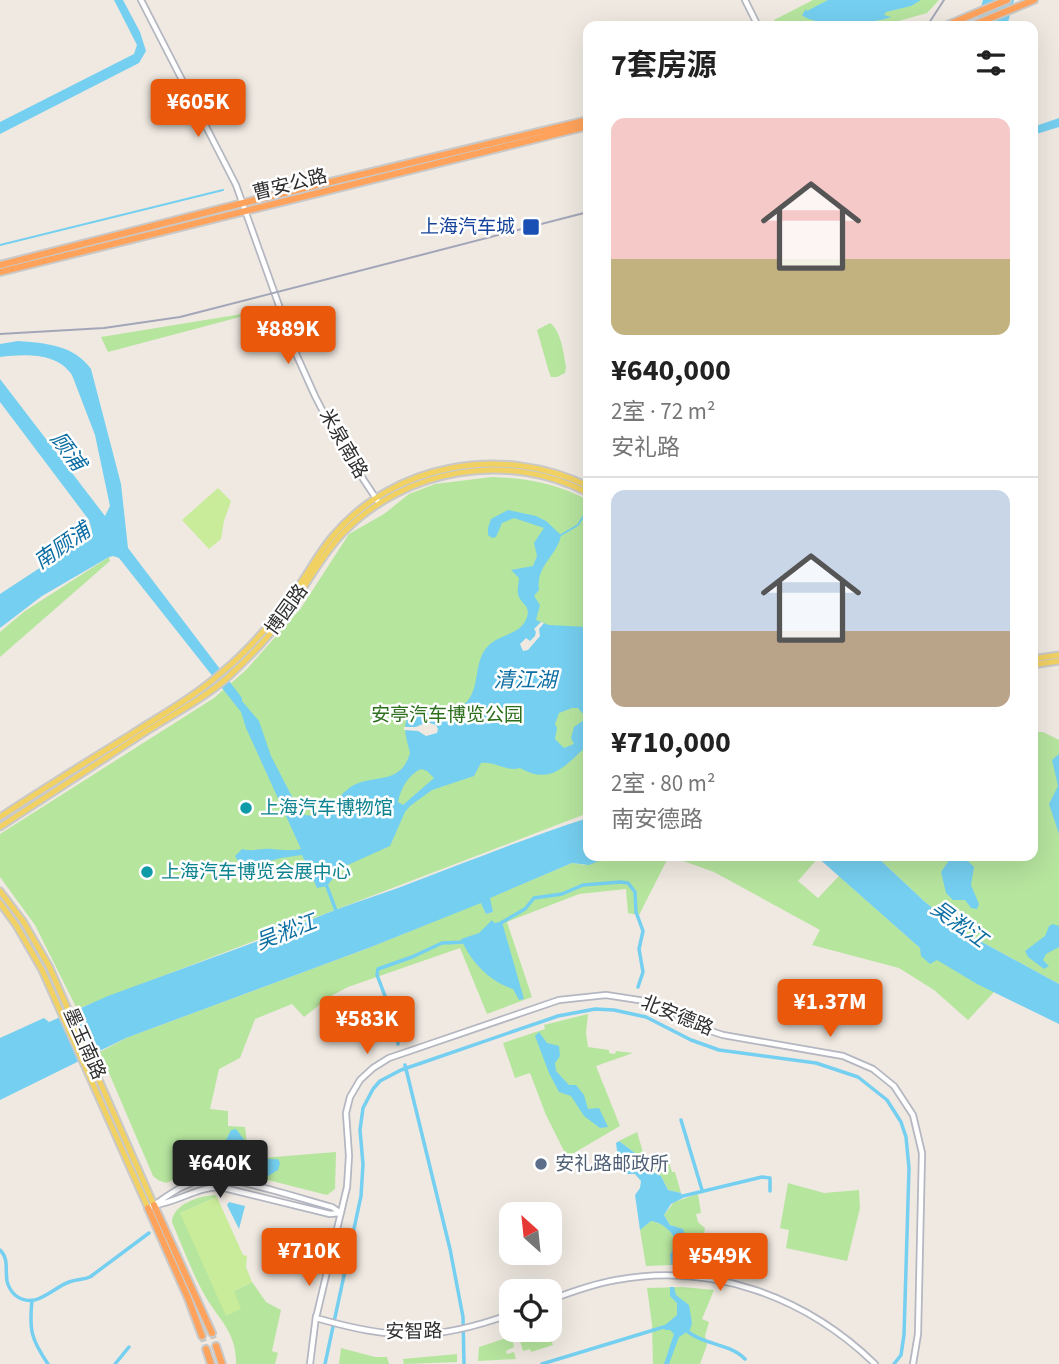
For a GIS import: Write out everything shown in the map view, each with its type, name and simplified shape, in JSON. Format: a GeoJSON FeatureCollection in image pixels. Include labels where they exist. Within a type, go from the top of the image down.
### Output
{"type":"FeatureCollection","features":[{"type":"Feature","properties":{"kind":"highway"},"geometry":{"type":"LineString","coordinates":[[957,21],[1007,0]]}},
{"type":"Feature","properties":{"kind":"highway"},"geometry":{"type":"LineString","coordinates":[[983,21],[1034,0]]}},
{"type":"Feature","properties":{"kind":"highway","name":"曹安公路"},"geometry":{"type":"LineString","coordinates":[[0,265],[583,121]]}},
{"type":"Feature","properties":{"kind":"highway","name":"曹安公路"},"geometry":{"type":"LineString","coordinates":[[0,272],[583,127]]}},
{"type":"Feature","properties":{"kind":"highway"},"geometry":{"type":"LineString","coordinates":[[151,1207],[212,1333]]}},
{"type":"Feature","properties":{"kind":"highway"},"geometry":{"type":"LineString","coordinates":[[151,1207],[202,1336]]}},
{"type":"Feature","properties":{"kind":"highway"},"geometry":{"type":"LineString","coordinates":[[216,1346],[222,1364]]}},
{"type":"Feature","properties":{"kind":"highway"},"geometry":{"type":"LineString","coordinates":[[206,1349],[211,1363]]}},
{"type":"Feature","properties":{"kind":"main road","name":"博园路"},"geometry":{"type":"LineString","coordinates":[[0,827],[225,675],[269,626],[330,539],[349,519],[377,501],[433,478],[476,469],[544,475],[583,489]]}},
{"type":"Feature","properties":{"kind":"main road"},"geometry":{"type":"LineString","coordinates":[[1038,658],[1059,655]]}},
{"type":"Feature","properties":{"kind":"main road"},"geometry":{"type":"LineString","coordinates":[[1038,665],[1059,661]]}},
{"type":"Feature","properties":{"kind":"main road","name":"博园路"},"geometry":{"type":"LineString","coordinates":[[0,817],[214,683]]}},
{"type":"Feature","properties":{"kind":"main road","name":"墨玉南路"},"geometry":{"type":"LineString","coordinates":[[0,891],[23,921],[49,966],[110,1104],[151,1207]]}},
{"type":"Feature","properties":{"kind":"main road","name":"墨玉南路"},"geometry":{"type":"LineString","coordinates":[[0,903],[42,970],[103,1108],[151,1207]]}},
{"type":"Feature","properties":{"kind":"street","name":"米泉南路"},"geometry":{"type":"LineString","coordinates":[[141,0],[236,185],[297,356],[331,429],[377,501]]}},
{"type":"Feature","properties":{"kind":"street"},"geometry":{"type":"LineString","coordinates":[[745,0],[756,21]]}},
{"type":"Feature","properties":{"kind":"street","name":"北安德路"},"geometry":{"type":"LineString","coordinates":[[310,1364],[316,1318],[341,1213],[348,1170],[346,1113],[353,1090],[373,1068],[407,1052],[559,1000],[606,995],[645,1001],[701,1028],[723,1035],[824,1051],[853,1060],[880,1074],[903,1097],[917,1125],[922,1153],[918,1346],[914,1364]]}},
{"type":"Feature","properties":{"kind":"street"},"geometry":{"type":"LineString","coordinates":[[151,1207],[164,1196],[186,1185],[217,1178],[332,1207],[341,1213]]}},
{"type":"Feature","properties":{"kind":"street"},"geometry":{"type":"LineString","coordinates":[[151,1207],[204,1188],[220,1187],[330,1214],[341,1213]]}},
{"type":"Feature","properties":{"kind":"street"},"geometry":{"type":"LineString","coordinates":[[562,1296],[599,1284],[634,1278],[677,1276],[723,1280],[764,1292],[808,1313],[839,1333],[876,1364]]}},
{"type":"Feature","properties":{"kind":"street","name":"安智路"},"geometry":{"type":"LineString","coordinates":[[316,1318],[394,1336],[469,1328],[499,1318]]}},
{"type":"Feature","properties":{"kind":"green space"},"geometry":{"type":"Polygon","coordinates":[[[813,0],[939,0],[927,13],[899,21],[774,20],[813,0]]]}},
{"type":"Feature","properties":{"kind":"green space"},"geometry":{"type":"Polygon","coordinates":[[[266,310],[108,352],[101,337],[266,310]]]}},
{"type":"Feature","properties":{"kind":"green space"},"geometry":{"type":"Polygon","coordinates":[[[550,323],[559,337],[566,367],[565,373],[557,377],[551,377],[537,330],[550,323]]]}},
{"type":"Feature","properties":{"kind":"green space","name":"安亭汽车博览公园"},"geometry":{"type":"Polygon","coordinates":[[[492,477],[517,479],[542,483],[583,498],[583,815],[77,1009],[35,925],[0,877],[0,834],[214,698],[246,670],[301,608],[349,534],[384,514],[409,494],[435,484],[492,477]]]}},
{"type":"Feature","properties":{"kind":"green space"},"geometry":{"type":"Polygon","coordinates":[[[218,488],[231,501],[221,539],[209,549],[182,520],[218,488]]]}},
{"type":"Feature","properties":{"kind":"green space"},"geometry":{"type":"Polygon","coordinates":[[[109,557],[110,561],[0,657],[0,632],[25,611],[109,557]]]}},
{"type":"Feature","properties":{"kind":"green space"},"geometry":{"type":"Polygon","coordinates":[[[1038,732],[1059,740],[1059,984],[969,935],[925,902],[881,861],[1038,861],[1038,732]]]}},
{"type":"Feature","properties":{"kind":"green space"},"geometry":{"type":"Polygon","coordinates":[[[595,861],[666,861],[639,915],[628,913],[626,889],[579,894],[507,922],[532,997],[487,1014],[460,948],[348,987],[331,996],[304,1017],[292,1004],[255,1019],[240,1058],[219,1069],[210,1109],[228,1111],[228,1126],[245,1127],[247,1144],[260,1143],[262,1158],[336,1152],[335,1189],[327,1195],[228,1170],[196,1171],[166,1183],[153,1176],[100,1052],[126,1038],[371,947],[482,902],[486,914],[493,912],[489,898],[572,863],[585,865],[595,861]]]}},
{"type":"Feature","properties":{"kind":"green space"},"geometry":{"type":"Polygon","coordinates":[[[683,861],[815,861],[798,881],[818,898],[839,876],[920,948],[994,992],[968,1020],[934,990],[899,968],[812,945],[820,930],[714,872],[683,861]]]}},
{"type":"Feature","properties":{"kind":"green space"},"geometry":{"type":"Polygon","coordinates":[[[588,1014],[588,1047],[609,1050],[609,1053],[615,1054],[616,1051],[633,1053],[596,1066],[620,1126],[567,1157],[546,1115],[530,1073],[515,1078],[503,1043],[545,1029],[544,1025],[588,1014]]]}},
{"type":"Feature","properties":{"kind":"green space"},"geometry":{"type":"Polygon","coordinates":[[[637,1132],[645,1159],[666,1153],[681,1193],[668,1190],[661,1176],[643,1167],[635,1153],[619,1141],[637,1132]]]}},
{"type":"Feature","properties":{"kind":"green space"},"geometry":{"type":"Polygon","coordinates":[[[788,1183],[824,1193],[859,1190],[860,1208],[847,1261],[786,1248],[789,1230],[780,1228],[788,1183]]]}},
{"type":"Feature","properties":{"kind":"green space"},"geometry":{"type":"Polygon","coordinates":[[[698,1194],[701,1213],[696,1214],[698,1222],[705,1228],[698,1267],[675,1265],[686,1237],[683,1230],[670,1225],[664,1215],[674,1202],[698,1194]]]}},
{"type":"Feature","properties":{"kind":"green space"},"geometry":{"type":"Polygon","coordinates":[[[215,1195],[217,1197],[180,1213],[234,1291],[252,1282],[266,1302],[281,1310],[272,1351],[278,1353],[275,1364],[236,1364],[230,1334],[200,1286],[172,1222],[173,1216],[182,1206],[195,1199],[215,1195]]]}},
{"type":"Feature","properties":{"kind":"green space"},"geometry":{"type":"Polygon","coordinates":[[[217,1197],[243,1255],[247,1256],[246,1267],[252,1282],[234,1291],[241,1309],[226,1316],[180,1213],[217,1197]]]}},
{"type":"Feature","properties":{"kind":"green space"},"geometry":{"type":"Polygon","coordinates":[[[651,1221],[666,1228],[676,1242],[670,1255],[671,1265],[646,1266],[640,1230],[651,1221]]]}},
{"type":"Feature","properties":{"kind":"green space"},"geometry":{"type":"Polygon","coordinates":[[[647,1288],[714,1290],[702,1319],[709,1322],[705,1336],[707,1345],[700,1364],[653,1364],[652,1324],[647,1288]]]}},
{"type":"Feature","properties":{"kind":"green space"},"geometry":{"type":"Polygon","coordinates":[[[499,1340],[513,1342],[514,1347],[506,1351],[507,1354],[514,1352],[516,1359],[478,1361],[479,1347],[499,1340]]]}},
{"type":"Feature","properties":{"kind":"green space"},"geometry":{"type":"Polygon","coordinates":[[[520,1342],[552,1342],[553,1345],[531,1352],[530,1349],[523,1351],[520,1342]]]}},
{"type":"Feature","properties":{"kind":"green space"},"geometry":{"type":"Polygon","coordinates":[[[341,1348],[375,1357],[387,1357],[389,1364],[339,1364],[341,1348]]]}},
{"type":"Feature","properties":{"kind":"green space"},"geometry":{"type":"Polygon","coordinates":[[[457,1354],[457,1362],[404,1364],[403,1359],[457,1354]]]}},
{"type":"Feature","properties":{"kind":"water"},"geometry":{"type":"Polygon","coordinates":[[[114,0],[123,0],[140,32],[146,51],[139,63],[0,134],[0,122],[134,54],[137,45],[114,0]]]}},
{"type":"Feature","properties":{"kind":"water"},"geometry":{"type":"Polygon","coordinates":[[[828,0],[921,0],[884,15],[891,17],[872,21],[819,21],[802,15],[806,9],[807,11],[828,0]]]}},
{"type":"Feature","properties":{"kind":"water"},"geometry":{"type":"Polygon","coordinates":[[[983,0],[1014,0],[1008,21],[977,21],[983,0]]]}},
{"type":"Feature","properties":{"kind":"water"},"geometry":{"type":"Polygon","coordinates":[[[1059,118],[1059,127],[1038,133],[1038,125],[1059,118]]]}},
{"type":"Feature","properties":{"kind":"water","name":"清江湖"},"geometry":{"type":"Polygon","coordinates":[[[18,341],[38,343],[68,350],[91,369],[121,484],[128,548],[259,721],[271,756],[301,814],[319,815],[356,784],[388,777],[401,770],[410,753],[405,728],[412,713],[419,709],[445,712],[461,707],[472,693],[480,660],[489,645],[524,623],[528,610],[518,594],[519,578],[511,570],[533,566],[537,556],[534,543],[544,528],[514,518],[502,523],[496,537],[492,538],[488,535],[491,519],[508,510],[536,516],[561,535],[544,567],[539,590],[534,596],[540,605],[536,620],[549,625],[583,627],[583,714],[578,708],[559,713],[555,724],[555,739],[564,748],[574,744],[571,738],[574,727],[583,721],[583,750],[565,766],[550,774],[541,775],[520,768],[510,769],[481,763],[474,776],[432,790],[410,806],[390,846],[341,868],[327,886],[317,888],[302,855],[267,862],[253,877],[245,878],[235,856],[242,849],[301,849],[241,712],[119,558],[109,557],[42,596],[0,628],[0,594],[90,535],[92,531],[89,520],[0,402],[0,379],[105,516],[110,506],[95,435],[72,375],[58,362],[49,358],[29,355],[0,357],[0,344],[18,341]],[[421,769],[409,778],[398,802],[403,805],[434,778],[421,769]]]}},
{"type":"Feature","properties":{"kind":"water"},"geometry":{"type":"Polygon","coordinates":[[[1059,754],[1059,834],[1049,804],[1058,786],[1052,760],[1059,754]]]}},
{"type":"Feature","properties":{"kind":"water","name":"吴淞江"},"geometry":{"type":"Polygon","coordinates":[[[583,820],[583,861],[599,861],[589,865],[572,863],[490,898],[493,912],[486,914],[481,903],[126,1038],[0,1100],[0,1038],[44,1018],[49,1022],[108,996],[583,820]]]}},
{"type":"Feature","properties":{"kind":"water"},"geometry":{"type":"Polygon","coordinates":[[[822,861],[881,861],[925,902],[969,935],[1059,984],[1059,1024],[977,984],[937,960],[930,964],[921,956],[920,948],[822,861]]]}},
{"type":"Feature","properties":{"kind":"water"},"geometry":{"type":"Polygon","coordinates":[[[949,861],[968,861],[974,867],[971,885],[979,904],[977,909],[971,908],[965,900],[953,900],[946,893],[941,872],[949,861]]]}},
{"type":"Feature","properties":{"kind":"water"},"geometry":{"type":"Polygon","coordinates":[[[492,920],[494,923],[502,922],[524,999],[519,1000],[513,989],[482,970],[461,939],[479,933],[492,920]]]}},
{"type":"Feature","properties":{"kind":"water"},"geometry":{"type":"Polygon","coordinates":[[[1049,926],[1059,926],[1059,947],[1046,954],[1043,960],[1049,966],[1044,969],[1028,957],[1025,951],[1045,936],[1049,926]]]}},
{"type":"Feature","properties":{"kind":"water"},"geometry":{"type":"Polygon","coordinates":[[[539,1032],[547,1043],[559,1046],[560,1056],[555,1063],[556,1071],[569,1085],[576,1085],[584,1095],[588,1109],[599,1108],[608,1127],[600,1128],[584,1116],[571,1096],[559,1092],[535,1036],[539,1032]]]}},
{"type":"Feature","properties":{"kind":"water"},"geometry":{"type":"Polygon","coordinates":[[[236,1129],[257,1155],[278,1159],[278,1170],[268,1176],[253,1165],[233,1167],[218,1159],[210,1148],[212,1143],[219,1145],[225,1142],[231,1130],[236,1129]]]}},
{"type":"Feature","properties":{"kind":"water"},"geometry":{"type":"Polygon","coordinates":[[[619,1141],[635,1153],[643,1167],[661,1176],[668,1190],[681,1193],[683,1198],[671,1204],[664,1215],[670,1225],[683,1229],[686,1237],[675,1265],[671,1265],[670,1255],[676,1242],[669,1231],[651,1221],[640,1230],[635,1195],[641,1181],[635,1174],[626,1174],[616,1147],[619,1141]]]}},
{"type":"Feature","properties":{"kind":"water"},"geometry":{"type":"Polygon","coordinates":[[[229,1202],[245,1206],[239,1229],[227,1205],[229,1202]]]}},
{"type":"Feature","properties":{"kind":"water"},"geometry":{"type":"Polygon","coordinates":[[[670,1287],[674,1287],[676,1295],[689,1305],[692,1323],[690,1330],[679,1337],[669,1364],[664,1364],[674,1334],[665,1330],[664,1326],[677,1315],[677,1303],[670,1296],[670,1287]]]}},
{"type":"Feature","properties":{"kind":"pier"},"geometry":{"type":"Polygon","coordinates":[[[541,622],[544,623],[539,629],[540,636],[528,650],[523,651],[520,644],[526,638],[530,641],[535,636],[534,629],[541,622]]]}},
{"type":"Feature","properties":{"kind":"pier"},"geometry":{"type":"Polygon","coordinates":[[[427,722],[436,725],[437,733],[426,736],[418,731],[404,730],[404,727],[416,727],[427,722]]]}},
{"type":"Feature","properties":{"kind":"waterway"},"geometry":{"type":"LineString","coordinates":[[0,245],[223,190]]}},
{"type":"Feature","properties":{"kind":"waterway"},"geometry":{"type":"LineString","coordinates":[[561,535],[578,525],[583,517]]}},
{"type":"Feature","properties":{"kind":"waterway"},"geometry":{"type":"LineString","coordinates":[[499,924],[525,909],[534,898],[562,894],[583,885],[628,883],[635,892],[636,912],[643,931],[639,949],[643,972],[638,987]]}},
{"type":"Feature","properties":{"kind":"waterway"},"geometry":{"type":"LineString","coordinates":[[326,884],[337,913]]}},
{"type":"Feature","properties":{"kind":"waterway"},"geometry":{"type":"LineString","coordinates":[[398,1044],[396,1025],[377,975],[378,969],[442,943],[465,942]]}},
{"type":"Feature","properties":{"kind":"waterway"},"geometry":{"type":"LineString","coordinates":[[325,1364],[361,1196],[363,1164],[360,1130],[363,1108],[373,1089],[380,1081],[401,1070],[558,1016],[595,1009],[646,1017],[691,1040],[719,1050],[816,1063],[858,1077],[887,1100],[901,1122],[906,1137],[909,1168],[904,1335],[901,1355],[894,1364]]}},
{"type":"Feature","properties":{"kind":"waterway"},"geometry":{"type":"LineString","coordinates":[[405,1065],[450,1249],[463,1317],[464,1364]]}},
{"type":"Feature","properties":{"kind":"waterway"},"geometry":{"type":"LineString","coordinates":[[681,1120],[702,1190]]}},
{"type":"Feature","properties":{"kind":"waterway"},"geometry":{"type":"LineString","coordinates":[[683,1196],[762,1177],[770,1178],[770,1191]]}},
{"type":"Feature","properties":{"kind":"waterway"},"geometry":{"type":"LineString","coordinates":[[0,1250],[6,1261],[10,1288],[15,1295],[29,1301],[43,1297],[69,1282],[90,1277],[149,1233]]}},
{"type":"Feature","properties":{"kind":"waterway"},"geometry":{"type":"LineString","coordinates":[[32,1300],[32,1334],[48,1364]]}},
{"type":"Feature","properties":{"kind":"waterway"},"geometry":{"type":"LineString","coordinates":[[542,1364],[667,1326]]}},
{"type":"Feature","properties":{"kind":"waterway"},"geometry":{"type":"LineString","coordinates":[[686,1330],[700,1339],[732,1350],[745,1359]]}},
{"type":"Feature","properties":{"kind":"waterway"},"geometry":{"type":"LineString","coordinates":[[115,1364],[129,1347]]}},
{"type":"Feature","properties":{"kind":"tunnel"},"geometry":{"type":"LineString","coordinates":[[212,1333],[216,1346]]}},
{"type":"Feature","properties":{"kind":"tunnel"},"geometry":{"type":"LineString","coordinates":[[202,1336],[206,1349]]}},
{"type":"Feature","properties":{"kind":"railway"},"geometry":{"type":"LineString","coordinates":[[930,21],[944,0]]}},
{"type":"Feature","properties":{"kind":"railway"},"geometry":{"type":"LineString","coordinates":[[0,334],[104,328],[180,317],[583,213]]}},
{"type":"Feature","properties":{"kind":"place","name":"上海汽车城"},"geometry":{"type":"Point","coordinates":[531,227]}},
{"type":"Feature","properties":{"kind":"place","name":"上海汽车博物馆"},"geometry":{"type":"Point","coordinates":[246,808]}},
{"type":"Feature","properties":{"kind":"place","name":"上海汽车博览会展中心"},"geometry":{"type":"Point","coordinates":[147,872]}},
{"type":"Feature","properties":{"kind":"place","name":"安礼路邮政所"},"geometry":{"type":"Point","coordinates":[541,1164]}},
{"type":"Feature","properties":{"kind":"water label","name":"顾浦"},"geometry":{"type":"Point","coordinates":[68,451]}},
{"type":"Feature","properties":{"kind":"water label","name":"南顾浦"},"geometry":{"type":"Point","coordinates":[62,546]}}]}
